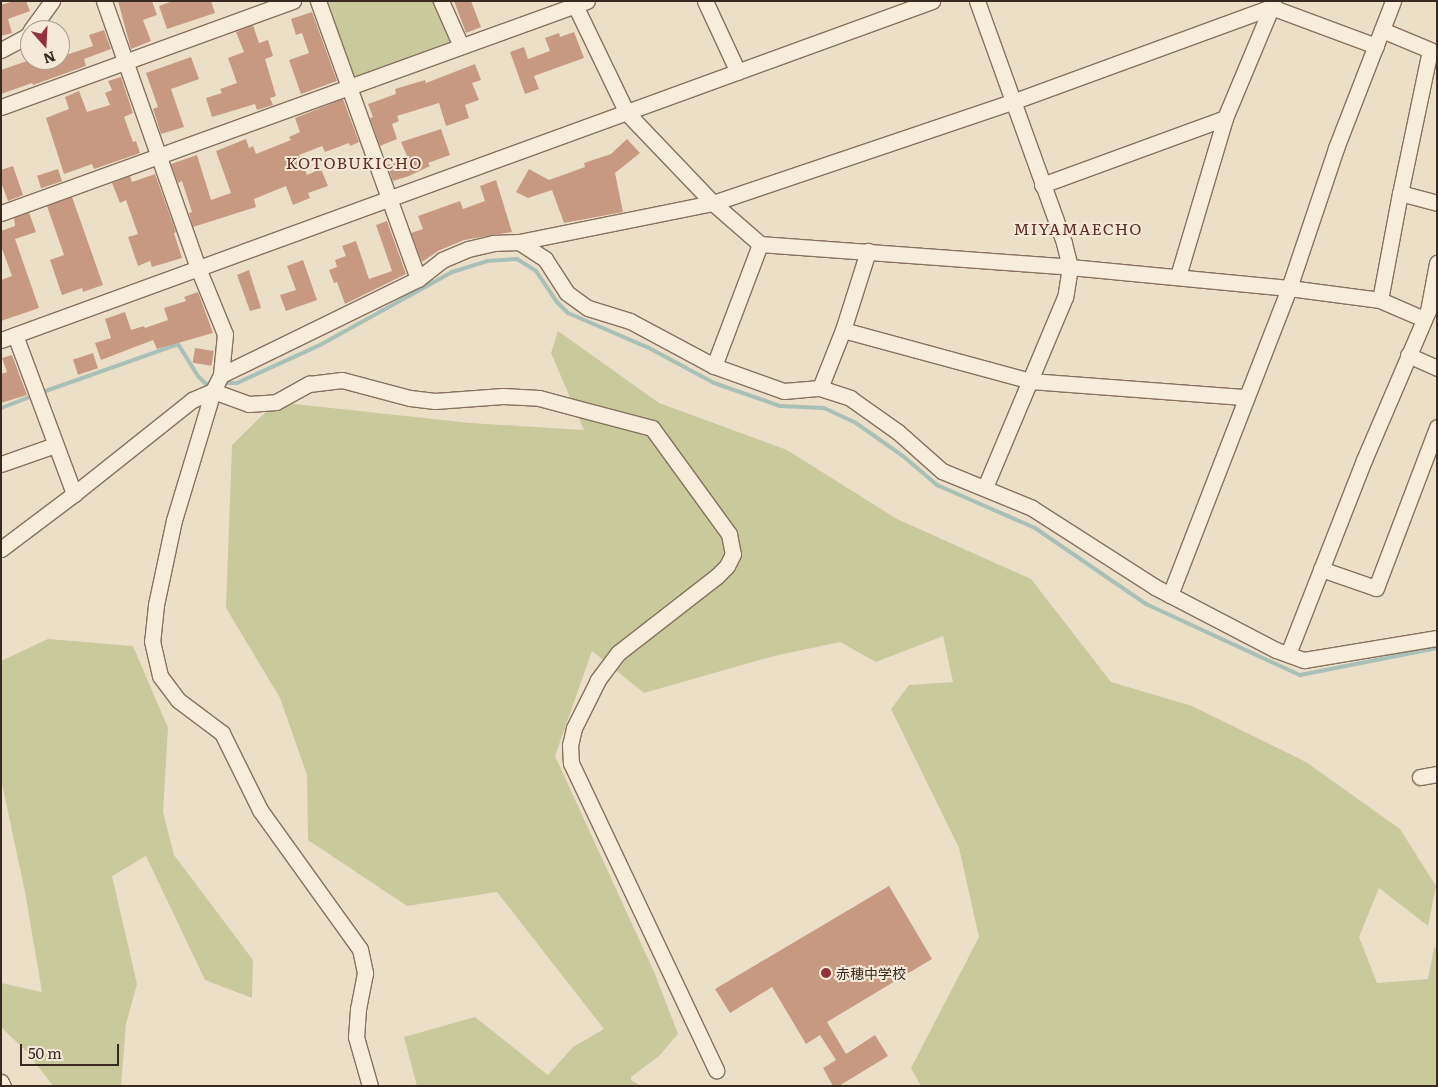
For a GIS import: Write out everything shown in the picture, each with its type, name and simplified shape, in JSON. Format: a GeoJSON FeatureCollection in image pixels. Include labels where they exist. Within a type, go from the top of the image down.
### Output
{"type":"FeatureCollection","features":[{"type":"Feature","properties":{"kind":"street"},"geometry":{"type":"LineString","coordinates":[[39,20],[52,1]]}},
{"type":"Feature","properties":{"kind":"street"},"geometry":{"type":"LineString","coordinates":[[104,1],[198,268],[225,334],[221,375],[213,391],[174,520],[156,605],[152,641],[160,676],[178,700],[222,733],[260,810],[360,949],[365,973],[358,1009],[356,1037],[370,1086]]}},
{"type":"Feature","properties":{"kind":"street"},"geometry":{"type":"LineString","coordinates":[[1,107],[293,1]]}},
{"type":"Feature","properties":{"kind":"street"},"geometry":{"type":"LineString","coordinates":[[318,1],[418,279]]}},
{"type":"Feature","properties":{"kind":"street"},"geometry":{"type":"LineString","coordinates":[[441,1],[461,46]]}},
{"type":"Feature","properties":{"kind":"street"},"geometry":{"type":"LineString","coordinates":[[705,1],[738,72]]}},
{"type":"Feature","properties":{"kind":"street"},"geometry":{"type":"LineString","coordinates":[[74,494],[8,337],[932,1]]}},
{"type":"Feature","properties":{"kind":"street"},"geometry":{"type":"LineString","coordinates":[[977,1],[1064,244],[1070,266],[1065,297],[985,487]]}},
{"type":"Feature","properties":{"kind":"street"},"geometry":{"type":"LineString","coordinates":[[1170,595],[1223,464],[1245,397],[1289,288],[1336,148],[1393,1]]}},
{"type":"Feature","properties":{"kind":"street"},"geometry":{"type":"LineString","coordinates":[[1,213],[578,3],[627,113],[714,203],[760,244],[1070,266],[1289,288],[1380,300],[1424,319]]}},
{"type":"Feature","properties":{"kind":"street"},"geometry":{"type":"LineString","coordinates":[[1178,276],[1225,118],[1272,4]]}},
{"type":"Feature","properties":{"kind":"street"},"geometry":{"type":"LineString","coordinates":[[221,375],[418,279],[442,260],[468,249],[493,243],[519,242],[714,203],[1012,102],[1272,4],[1376,46]]}},
{"type":"Feature","properties":{"kind":"street"},"geometry":{"type":"LineString","coordinates":[[1380,300],[1430,50],[1382,30]]}},
{"type":"Feature","properties":{"kind":"street"},"geometry":{"type":"LineString","coordinates":[[1,50],[20,38]]}},
{"type":"Feature","properties":{"kind":"street"},"geometry":{"type":"LineString","coordinates":[[1042,185],[1225,118]]}},
{"type":"Feature","properties":{"kind":"street"},"geometry":{"type":"LineString","coordinates":[[1400,193],[1437,204]]}},
{"type":"Feature","properties":{"kind":"street"},"geometry":{"type":"LineString","coordinates":[[519,242],[545,259],[567,292],[588,308],[630,321],[714,366],[784,391],[820,388],[850,398],[898,432],[942,471],[985,487],[1032,508],[1170,595],[1288,654],[1304,660],[1437,638]]}},
{"type":"Feature","properties":{"kind":"street"},"geometry":{"type":"LineString","coordinates":[[714,366],[760,244]]}},
{"type":"Feature","properties":{"kind":"street"},"geometry":{"type":"LineString","coordinates":[[820,388],[843,330],[868,251]]}},
{"type":"Feature","properties":{"kind":"street"},"geometry":{"type":"LineString","coordinates":[[1288,654],[1320,569],[1428,310],[1437,263]]}},
{"type":"Feature","properties":{"kind":"street"},"geometry":{"type":"LineString","coordinates":[[843,330],[1031,381],[1245,397]]}},
{"type":"Feature","properties":{"kind":"street"},"geometry":{"type":"LineString","coordinates":[[1408,355],[1437,368]]}},
{"type":"Feature","properties":{"kind":"street"},"geometry":{"type":"LineString","coordinates":[[1,549],[74,494],[192,400],[213,391],[249,404],[276,402],[309,384],[342,380],[410,398],[436,401],[504,396],[539,398],[652,428],[729,534],[733,554],[717,576],[618,652],[598,680],[574,728],[570,745],[571,763],[716,1070]]}},
{"type":"Feature","properties":{"kind":"street"},"geometry":{"type":"LineString","coordinates":[[1320,569],[1376,588],[1437,427]]}},
{"type":"Feature","properties":{"kind":"street"},"geometry":{"type":"LineString","coordinates":[[1,464],[55,445]]}},
{"type":"Feature","properties":{"kind":"street"},"geometry":{"type":"LineString","coordinates":[[1420,777],[1437,774]]}},
{"type":"Feature","properties":{"kind":"street"},"geometry":{"type":"LineString","coordinates":[[1,1082],[3,1086]]}},
{"type":"Feature","properties":{"kind":"green space"},"geometry":{"type":"Polygon","coordinates":[[[324,1],[435,1],[451,38],[449,45],[359,79],[352,75],[324,1]]]}},
{"type":"Feature","properties":{"kind":"green space"},"geometry":{"type":"Polygon","coordinates":[[[558,331],[659,403],[787,450],[897,519],[1031,579],[1111,682],[1192,706],[1306,762],[1400,829],[1436,886],[1428,926],[1379,888],[1359,937],[1377,983],[1428,979],[1434,948],[1437,947],[1437,1086],[921,1086],[911,1068],[979,937],[959,848],[891,709],[909,685],[953,682],[943,636],[876,662],[840,642],[774,656],[644,693],[592,651],[555,756],[655,974],[678,1034],[659,1056],[631,1077],[631,1080],[641,1086],[417,1086],[404,1037],[475,1017],[548,1075],[573,1047],[604,1029],[497,892],[407,906],[308,840],[307,775],[280,698],[226,608],[232,445],[276,402],[470,423],[584,430],[551,353],[558,331]]]}},
{"type":"Feature","properties":{"kind":"green space"},"geometry":{"type":"Polygon","coordinates":[[[48,639],[133,646],[168,728],[163,812],[174,855],[253,960],[252,998],[205,980],[146,856],[112,876],[137,984],[126,1024],[121,1086],[53,1086],[27,1052],[1,1027],[1,983],[42,992],[25,892],[1,779],[1,661],[48,639]]]}},
{"type":"Feature","properties":{"kind":"building"},"geometry":{"type":"Polygon","coordinates":[[[14,1],[26,1],[30,11],[8,19],[12,33],[1,36],[1,5],[14,1]]]}},
{"type":"Feature","properties":{"kind":"building"},"geometry":{"type":"Polygon","coordinates":[[[118,1],[152,1],[157,15],[143,20],[151,41],[131,49],[118,1]]]}},
{"type":"Feature","properties":{"kind":"building"},"geometry":{"type":"Polygon","coordinates":[[[173,1],[211,1],[215,13],[167,29],[159,6],[173,1]]]}},
{"type":"Feature","properties":{"kind":"building"},"geometry":{"type":"Polygon","coordinates":[[[454,1],[471,1],[481,27],[466,33],[454,1]]]}},
{"type":"Feature","properties":{"kind":"building"},"geometry":{"type":"Polygon","coordinates":[[[312,12],[337,81],[301,94],[289,60],[309,53],[302,33],[296,35],[291,19],[312,12]]]}},
{"type":"Feature","properties":{"kind":"building"},"geometry":{"type":"Polygon","coordinates":[[[253,25],[259,43],[268,40],[273,56],[265,59],[276,96],[270,98],[273,105],[257,110],[255,104],[212,117],[206,98],[222,93],[220,89],[237,83],[228,58],[244,52],[236,32],[253,25]]]}},
{"type":"Feature","properties":{"kind":"building"},"geometry":{"type":"Polygon","coordinates":[[[104,30],[111,49],[84,59],[86,66],[1,94],[1,70],[20,63],[20,70],[70,70],[70,54],[93,46],[89,35],[104,30]]]}},
{"type":"Feature","properties":{"kind":"building"},"geometry":{"type":"Polygon","coordinates":[[[574,32],[584,58],[534,76],[539,89],[525,94],[510,52],[524,47],[528,59],[550,51],[545,38],[559,33],[560,37],[574,32]]]}},
{"type":"Feature","properties":{"kind":"building"},"geometry":{"type":"Polygon","coordinates":[[[191,57],[199,79],[171,89],[184,127],[161,134],[153,109],[158,107],[146,73],[191,57]]]}},
{"type":"Feature","properties":{"kind":"building"},"geometry":{"type":"Polygon","coordinates":[[[475,64],[481,80],[472,83],[479,100],[465,105],[469,118],[446,126],[439,103],[397,116],[399,121],[392,124],[397,139],[380,146],[370,118],[373,117],[368,104],[396,94],[395,89],[425,80],[426,83],[475,64]]]}},
{"type":"Feature","properties":{"kind":"building"},"geometry":{"type":"Polygon","coordinates":[[[121,77],[133,113],[124,117],[133,142],[136,141],[140,153],[94,169],[92,164],[64,174],[46,118],[69,109],[65,97],[79,91],[87,112],[110,105],[105,93],[112,90],[108,81],[121,77]]]}},
{"type":"Feature","properties":{"kind":"building"},"geometry":{"type":"Polygon","coordinates":[[[343,99],[359,142],[350,146],[349,143],[325,152],[322,146],[299,155],[307,175],[321,169],[328,186],[308,193],[310,198],[293,205],[286,186],[254,199],[256,207],[193,227],[189,213],[192,212],[182,181],[178,183],[171,164],[197,155],[211,200],[231,193],[216,151],[246,139],[249,148],[253,146],[256,154],[291,140],[289,137],[300,132],[295,118],[343,99]]]}},
{"type":"Feature","properties":{"kind":"building"},"geometry":{"type":"Polygon","coordinates":[[[441,129],[450,155],[428,163],[430,166],[409,176],[393,181],[387,165],[408,158],[401,142],[441,129]]]}},
{"type":"Feature","properties":{"kind":"building"},"geometry":{"type":"Polygon","coordinates":[[[627,139],[640,153],[615,173],[623,212],[564,223],[552,190],[528,198],[516,192],[529,169],[549,180],[585,167],[584,163],[611,154],[627,139]]]}},
{"type":"Feature","properties":{"kind":"building"},"geometry":{"type":"Polygon","coordinates":[[[13,166],[23,195],[8,201],[1,182],[1,170],[13,166]]]}},
{"type":"Feature","properties":{"kind":"building"},"geometry":{"type":"Polygon","coordinates":[[[58,169],[62,181],[41,188],[37,176],[58,169]]]}},
{"type":"Feature","properties":{"kind":"building"},"geometry":{"type":"Polygon","coordinates":[[[155,174],[176,232],[174,233],[182,258],[152,267],[150,261],[138,266],[128,237],[138,234],[126,200],[120,203],[112,183],[130,176],[132,182],[155,174]]]}},
{"type":"Feature","properties":{"kind":"building"},"geometry":{"type":"Polygon","coordinates":[[[496,180],[512,232],[464,240],[438,251],[422,262],[411,233],[423,229],[418,216],[460,201],[463,209],[485,201],[480,186],[496,180]]]}},
{"type":"Feature","properties":{"kind":"building"},"geometry":{"type":"Polygon","coordinates":[[[72,197],[103,285],[83,292],[82,288],[62,295],[50,260],[64,255],[47,206],[72,197]]]}},
{"type":"Feature","properties":{"kind":"building"},"geometry":{"type":"Polygon","coordinates":[[[29,213],[36,232],[15,239],[39,308],[1,321],[1,280],[12,276],[1,246],[1,231],[15,226],[14,218],[29,213]]]}},
{"type":"Feature","properties":{"kind":"building"},"geometry":{"type":"Polygon","coordinates":[[[387,221],[406,274],[345,304],[337,282],[334,283],[329,270],[337,267],[335,260],[346,256],[342,246],[356,241],[369,279],[392,271],[376,225],[387,221]]]}},
{"type":"Feature","properties":{"kind":"building"},"geometry":{"type":"Polygon","coordinates":[[[303,260],[317,300],[286,311],[280,295],[296,290],[287,266],[303,260]]]}},
{"type":"Feature","properties":{"kind":"building"},"geometry":{"type":"Polygon","coordinates":[[[249,270],[261,308],[250,311],[237,275],[249,270]]]}},
{"type":"Feature","properties":{"kind":"building"},"geometry":{"type":"Polygon","coordinates":[[[198,292],[213,333],[157,349],[153,340],[101,360],[95,343],[111,338],[105,319],[125,312],[131,330],[144,326],[145,328],[168,320],[164,308],[186,301],[184,297],[198,292]]]}},
{"type":"Feature","properties":{"kind":"building"},"geometry":{"type":"Polygon","coordinates":[[[195,348],[214,351],[211,366],[193,363],[195,348]]]}},
{"type":"Feature","properties":{"kind":"building"},"geometry":{"type":"Polygon","coordinates":[[[93,353],[98,368],[78,375],[73,359],[93,353]]]}},
{"type":"Feature","properties":{"kind":"building"},"geometry":{"type":"Polygon","coordinates":[[[12,355],[27,395],[1,403],[1,374],[7,372],[2,358],[12,355]]]}},
{"type":"Feature","properties":{"kind":"building","name":"赤穂中学校"},"geometry":{"type":"Polygon","coordinates":[[[889,886],[932,959],[827,1022],[846,1054],[875,1035],[888,1056],[839,1086],[833,1086],[823,1068],[836,1060],[820,1035],[806,1044],[772,987],[730,1013],[715,989],[889,886]]]}},
{"type":"Feature","properties":{"kind":"waterway"},"geometry":{"type":"LineString","coordinates":[[221,383],[237,383],[320,345],[452,272],[487,261],[517,259],[536,271],[556,301],[568,313],[649,348],[714,383],[780,406],[824,408],[856,423],[903,456],[937,485],[1035,528],[1146,604],[1300,675],[1437,648]]}},
{"type":"Feature","properties":{"kind":"waterway"},"geometry":{"type":"LineString","coordinates":[[40,393],[178,344],[198,376],[206,384],[211,383]]}},
{"type":"Feature","properties":{"kind":"waterway"},"geometry":{"type":"LineString","coordinates":[[1,408],[33,396]]}},
{"type":"Feature","properties":{"kind":"place","name":"赤穂中学校"},"geometry":{"type":"Point","coordinates":[826,973]}},
{"type":"Feature","properties":{"kind":"district","name":"KOTOBUKICHO"},"geometry":{"type":"Point","coordinates":[354,162]}},
{"type":"Feature","properties":{"kind":"district","name":"MIYAMAECHO"},"geometry":{"type":"Point","coordinates":[1078,228]}}]}
